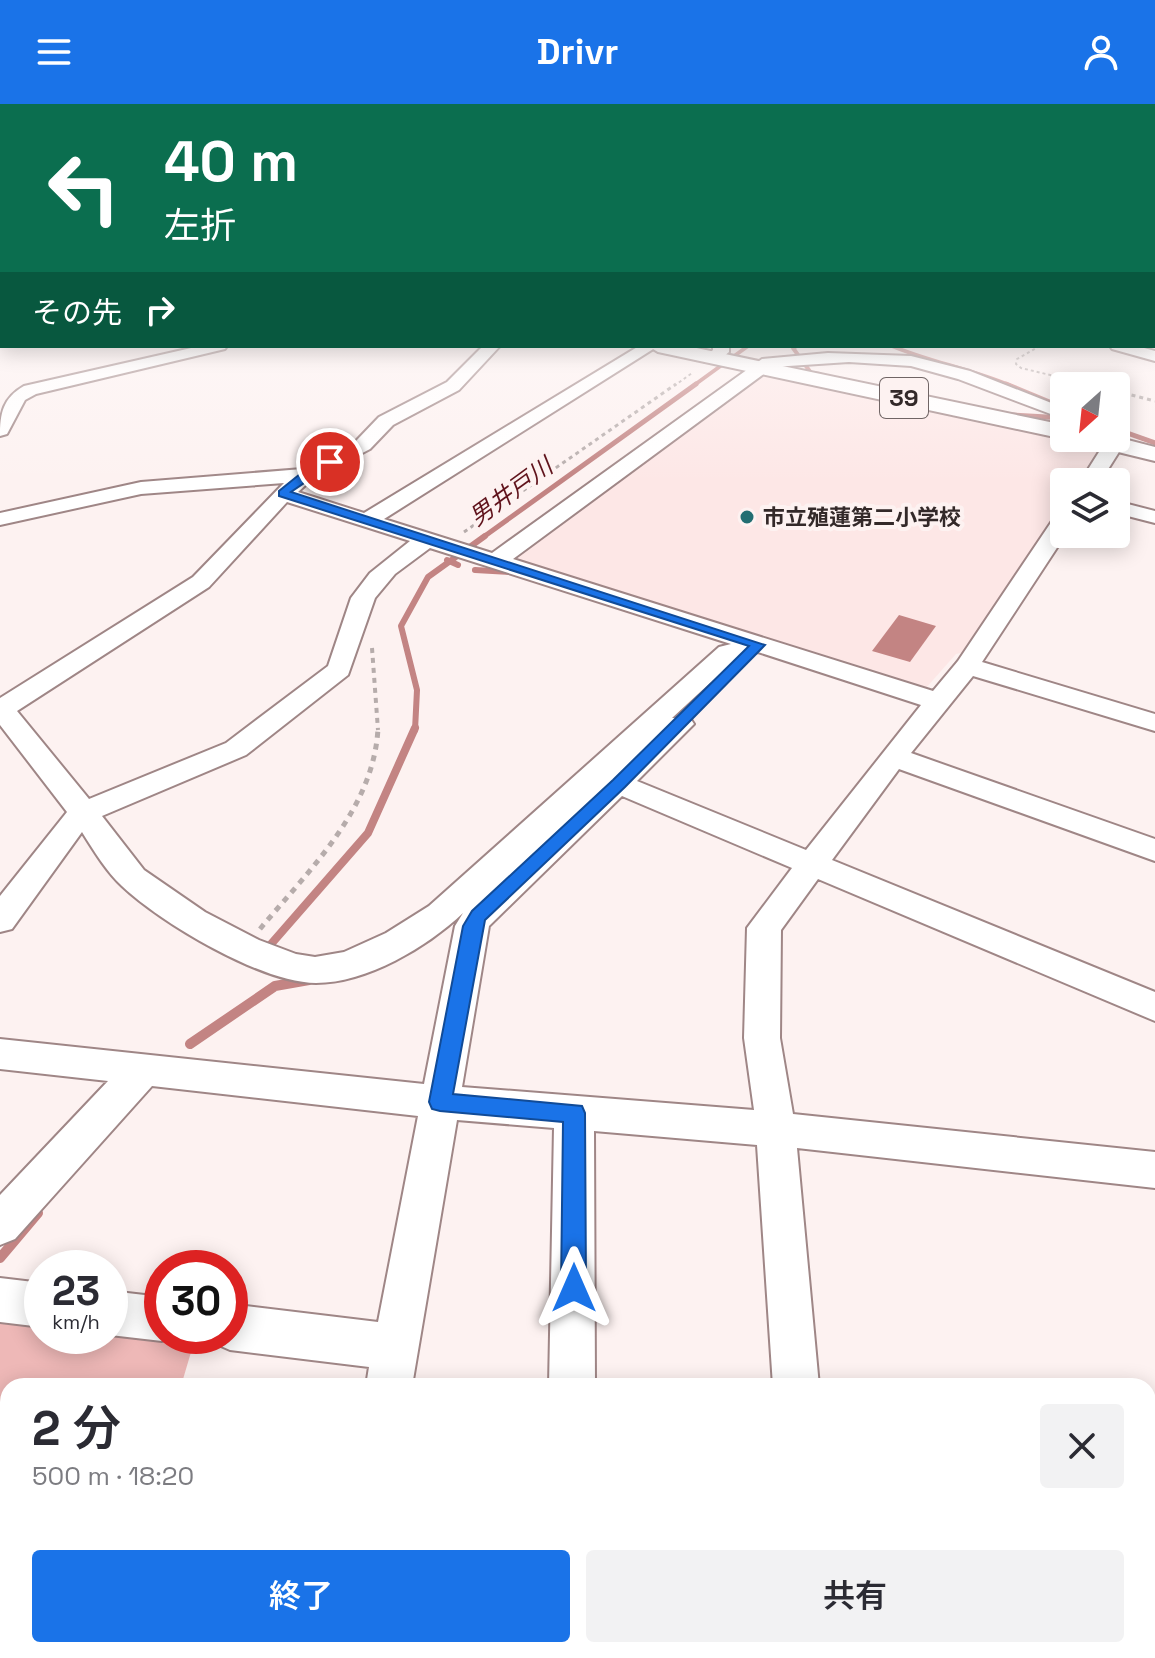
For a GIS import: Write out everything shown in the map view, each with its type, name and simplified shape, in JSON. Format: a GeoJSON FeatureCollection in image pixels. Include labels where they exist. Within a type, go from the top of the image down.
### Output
{"type":"FeatureCollection","features":[{"type":"Feature","properties":{"kind":"main road","name":"39"},"geometry":{"type":"LineString","coordinates":[[667,348],[1050,429]]}},
{"type":"Feature","properties":{"kind":"main road"},"geometry":{"type":"LineString","coordinates":[[1130,446],[1155,454]]}},
{"type":"Feature","properties":{"kind":"street"},"geometry":{"type":"LineString","coordinates":[[0,430],[18,397],[30,390],[212,348]]}},
{"type":"Feature","properties":{"kind":"street"},"geometry":{"type":"LineString","coordinates":[[490,348],[453,386],[386,421],[363,445],[306,475],[283,494],[201,582],[185,594],[1,710],[132,878],[199,924],[243,948],[289,966],[315,970],[345,965],[402,939],[441,914],[728,652],[758,645]]}},
{"type":"Feature","properties":{"kind":"street"},"geometry":{"type":"LineString","coordinates":[[367,520],[647,348]]}},
{"type":"Feature","properties":{"kind":"street"},"geometry":{"type":"LineString","coordinates":[[1125,348],[1155,356]]}},
{"type":"Feature","properties":{"kind":"street"},"geometry":{"type":"LineString","coordinates":[[486,558],[752,366],[789,360],[905,360],[934,366],[1050,409]]}},
{"type":"Feature","properties":{"kind":"street"},"geometry":{"type":"LineString","coordinates":[[0,519],[141,488],[306,475]]}},
{"type":"Feature","properties":{"kind":"street"},"geometry":{"type":"LineString","coordinates":[[283,494],[367,520],[447,539],[486,558],[937,701]]}},
{"type":"Feature","properties":{"kind":"street"},"geometry":{"type":"LineString","coordinates":[[1130,511],[1155,517]]}},
{"type":"Feature","properties":{"kind":"street"},"geometry":{"type":"LineString","coordinates":[[0,920],[11,887],[83,813],[236,749],[339,670],[347,654],[357,609],[368,590],[383,572],[447,539]]}},
{"type":"Feature","properties":{"kind":"street"},"geometry":{"type":"LineString","coordinates":[[795,1378],[776,1129],[762,1038],[764,928],[893,757],[967,666],[1050,541]]}},
{"type":"Feature","properties":{"kind":"street"},"geometry":{"type":"LineString","coordinates":[[248,1331],[393,1367],[472,926],[478,916],[619,784],[758,645]]}},
{"type":"Feature","properties":{"kind":"street"},"geometry":{"type":"LineString","coordinates":[[967,666],[1154,721]]}},
{"type":"Feature","properties":{"kind":"street"},"geometry":{"type":"LineString","coordinates":[[893,757],[1155,850]]}},
{"type":"Feature","properties":{"kind":"street"},"geometry":{"type":"LineString","coordinates":[[619,784],[1155,1007]]}},
{"type":"Feature","properties":{"kind":"street"},"geometry":{"type":"LineString","coordinates":[[0,1054],[440,1102],[776,1129],[1155,1170]]}},
{"type":"Feature","properties":{"kind":"street"},"geometry":{"type":"LineString","coordinates":[[0,1225],[144,1069]]}},
{"type":"Feature","properties":{"kind":"street"},"geometry":{"type":"LineString","coordinates":[[572,1378],[574,1113]]}},
{"type":"Feature","properties":{"kind":"street"},"geometry":{"type":"LineString","coordinates":[[0,1300],[24,1303]]}},
{"type":"Feature","properties":{"kind":"path"},"geometry":{"type":"LineString","coordinates":[[1036,348],[1017,359],[1016,364],[1050,375]]}},
{"type":"Feature","properties":{"kind":"path"},"geometry":{"type":"LineString","coordinates":[[447,539],[711,358]]}},
{"type":"Feature","properties":{"kind":"path"},"geometry":{"type":"LineString","coordinates":[[1130,395],[1155,401]]}},
{"type":"Feature","properties":{"kind":"path"},"geometry":{"type":"LineString","coordinates":[[256,935],[330,843],[367,781],[377,742],[378,717],[373,688],[372,644]]}},
{"type":"Feature","properties":{"kind":"shaded area"},"geometry":{"type":"Polygon","coordinates":[[[760,375],[1050,436],[1050,452],[1096,452],[1086,468],[1050,468],[1050,522],[965,652],[956,654],[926,688],[912,689],[511,559],[760,375]]]}},
{"type":"Feature","properties":{"kind":"shaded area"},"geometry":{"type":"Polygon","coordinates":[[[899,615],[936,626],[910,662],[872,651],[899,615]]]}},
{"type":"Feature","properties":{"kind":"shaded area"},"geometry":{"type":"Polygon","coordinates":[[[0,1319],[24,1322],[24,1354],[128,1354],[128,1334],[144,1336],[144,1354],[190,1354],[183,1378],[0,1378],[0,1319]]]}},
{"type":"Feature","properties":{"kind":"waterway","name":"男井戸川"},"geometry":{"type":"LineString","coordinates":[[693,386],[745,348]]}},
{"type":"Feature","properties":{"kind":"waterway"},"geometry":{"type":"LineString","coordinates":[[793,348],[811,373],[820,374]]}},
{"type":"Feature","properties":{"kind":"waterway"},"geometry":{"type":"LineString","coordinates":[[897,348],[1010,385]]}},
{"type":"Feature","properties":{"kind":"waterway","name":"男井戸川"},"geometry":{"type":"LineString","coordinates":[[482,538],[696,384]]}},
{"type":"Feature","properties":{"kind":"waterway"},"geometry":{"type":"LineString","coordinates":[[1010,385],[1050,402]]}},
{"type":"Feature","properties":{"kind":"waterway"},"geometry":{"type":"LineString","coordinates":[[1013,415],[1050,417]]}},
{"type":"Feature","properties":{"kind":"waterway"},"geometry":{"type":"LineString","coordinates":[[1130,434],[1155,443]]}},
{"type":"Feature","properties":{"kind":"waterway","name":"男井戸川"},"geometry":{"type":"LineString","coordinates":[[450,561],[485,536]]}},
{"type":"Feature","properties":{"kind":"waterway","name":"男井戸川"},"geometry":{"type":"LineString","coordinates":[[415,730],[417,690],[401,626],[428,577],[450,561]]}},
{"type":"Feature","properties":{"kind":"waterway"},"geometry":{"type":"LineString","coordinates":[[450,561],[458,565]]}},
{"type":"Feature","properties":{"kind":"waterway"},"geometry":{"type":"LineString","coordinates":[[475,570],[512,572]]}},
{"type":"Feature","properties":{"kind":"waterway","name":"男井戸川"},"geometry":{"type":"LineString","coordinates":[[265,951],[368,833],[415,728]]}},
{"type":"Feature","properties":{"kind":"waterway","name":"男井戸川"},"geometry":{"type":"LineString","coordinates":[[190,1044],[275,986],[309,980]]}},
{"type":"Feature","properties":{"kind":"waterway","name":"男井戸川"},"geometry":{"type":"LineString","coordinates":[[0,1258],[38,1213]]}},
{"type":"Feature","properties":{"kind":"place","name":"市立殖蓮第二小学校"},"geometry":{"type":"Point","coordinates":[747,517]}},
{"type":"Feature","properties":{"kind":"route"},"geometry":{"type":"LineString","coordinates":[[330,462],[304,476],[283,494],[758,645],[619,784],[478,916],[472,926],[440,1102],[574,1113],[574,1288]]}}]}
